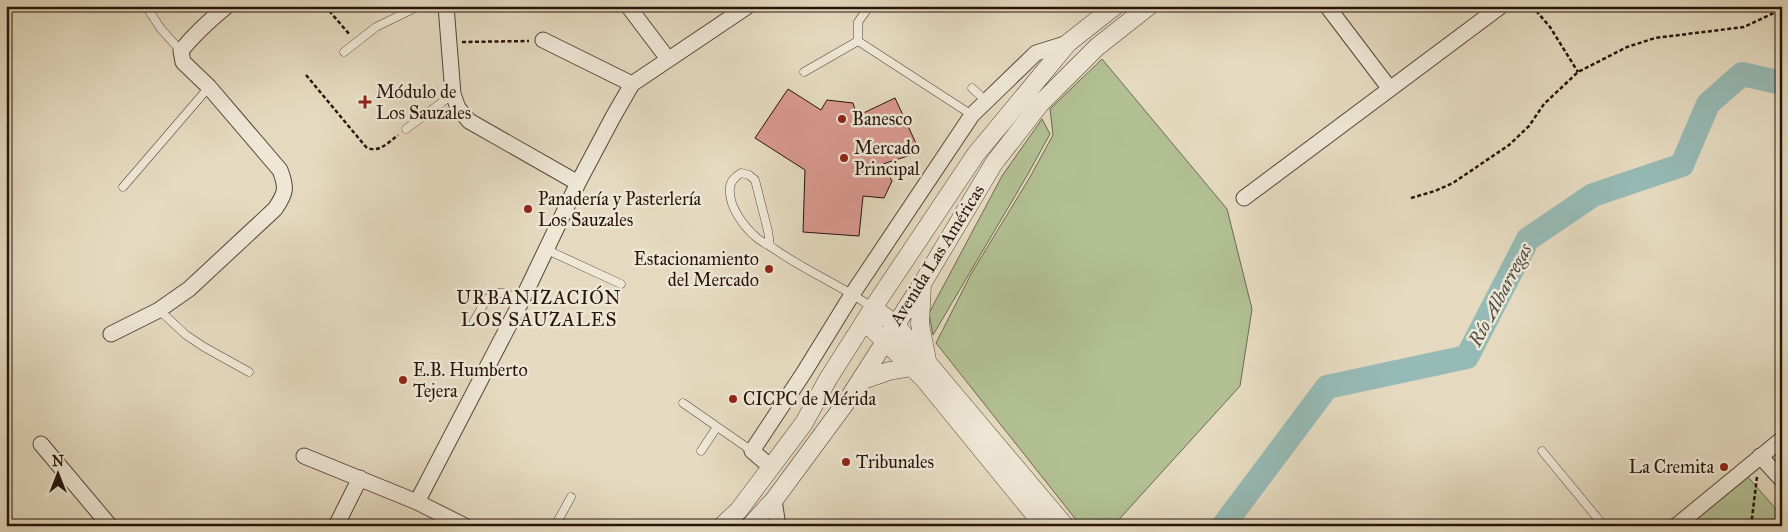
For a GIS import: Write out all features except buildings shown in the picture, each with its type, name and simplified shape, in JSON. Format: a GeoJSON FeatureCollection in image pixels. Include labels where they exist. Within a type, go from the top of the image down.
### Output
{"type":"FeatureCollection","features":[{"type":"Feature","properties":{"kind":"street"},"geometry":{"type":"LineString","coordinates":[[111,334],[160,310],[189,289],[276,209],[284,196],[285,183],[280,170],[249,132],[183,62],[182,51],[199,30],[227,6]]}},
{"type":"Feature","properties":{"kind":"street"},"geometry":{"type":"LineString","coordinates":[[446,6],[452,94],[458,108],[469,121],[578,182]]}},
{"type":"Feature","properties":{"kind":"street"},"geometry":{"type":"LineString","coordinates":[[628,6],[668,60]]}},
{"type":"Feature","properties":{"kind":"street"},"geometry":{"type":"LineString","coordinates":[[417,502],[522,300],[578,182],[632,84],[748,6]]}},
{"type":"Feature","properties":{"kind":"street","name":"Avenida Las Américas"},"geometry":{"type":"LineString","coordinates":[[722,526],[739,510],[804,423],[869,315],[980,150],[1068,43],[1115,6]]}},
{"type":"Feature","properties":{"kind":"street","name":"Avenida Las Américas"},"geometry":{"type":"LineString","coordinates":[[750,526],[774,500],[860,381],[922,284],[994,163],[1040,104],[1097,47],[1149,6]]}},
{"type":"Feature","properties":{"kind":"street"},"geometry":{"type":"LineString","coordinates":[[1327,6],[1390,89]]}},
{"type":"Feature","properties":{"kind":"street"},"geometry":{"type":"LineString","coordinates":[[1244,198],[1501,6]]}},
{"type":"Feature","properties":{"kind":"street"},"geometry":{"type":"LineString","coordinates":[[543,40],[632,84]]}},
{"type":"Feature","properties":{"kind":"street"},"geometry":{"type":"LineString","coordinates":[[771,466],[752,451],[853,293],[972,115],[1036,53],[1068,43]]}},
{"type":"Feature","properties":{"kind":"street"},"geometry":{"type":"LineString","coordinates":[[960,134],[980,150]]}},
{"type":"Feature","properties":{"kind":"street"},"geometry":{"type":"LineString","coordinates":[[922,284],[920,324],[924,368]]}},
{"type":"Feature","properties":{"kind":"street"},"geometry":{"type":"LineString","coordinates":[[869,315],[895,324],[924,368],[1044,526]]}},
{"type":"Feature","properties":{"kind":"street"},"geometry":{"type":"LineString","coordinates":[[869,315],[886,341],[924,368],[1065,526]]}},
{"type":"Feature","properties":{"kind":"street"},"geometry":{"type":"LineString","coordinates":[[860,381],[890,371],[924,368]]}},
{"type":"Feature","properties":{"kind":"street"},"geometry":{"type":"LineString","coordinates":[[803,374],[824,387]]}},
{"type":"Feature","properties":{"kind":"street"},"geometry":{"type":"LineString","coordinates":[[1676,526],[1782,438]]}},
{"type":"Feature","properties":{"kind":"street"},"geometry":{"type":"LineString","coordinates":[[41,444],[110,526]]}},
{"type":"Feature","properties":{"kind":"street"},"geometry":{"type":"LineString","coordinates":[[304,456],[417,502],[465,526]]}},
{"type":"Feature","properties":{"kind":"street"},"geometry":{"type":"LineString","coordinates":[[1760,456],[1782,480]]}},
{"type":"Feature","properties":{"kind":"street"},"geometry":{"type":"LineString","coordinates":[[336,526],[360,478]]}},
{"type":"Feature","properties":{"kind":"street"},"geometry":{"type":"LineString","coordinates":[[774,500],[778,526]]}},
{"type":"Feature","properties":{"kind":"lane"},"geometry":{"type":"LineString","coordinates":[[146,6],[161,29],[182,51]]}},
{"type":"Feature","properties":{"kind":"lane"},"geometry":{"type":"LineString","coordinates":[[344,52],[376,27],[419,6]]}},
{"type":"Feature","properties":{"kind":"lane"},"geometry":{"type":"LineString","coordinates":[[858,41],[858,22],[866,11]]}},
{"type":"Feature","properties":{"kind":"lane"},"geometry":{"type":"LineString","coordinates":[[804,72],[858,41]]}},
{"type":"Feature","properties":{"kind":"lane"},"geometry":{"type":"LineString","coordinates":[[858,41],[972,115]]}},
{"type":"Feature","properties":{"kind":"lane"},"geometry":{"type":"LineString","coordinates":[[123,187],[209,88]]}},
{"type":"Feature","properties":{"kind":"lane"},"geometry":{"type":"LineString","coordinates":[[972,88],[986,101]]}},
{"type":"Feature","properties":{"kind":"lane"},"geometry":{"type":"LineString","coordinates":[[406,129],[452,94]]}},
{"type":"Feature","properties":{"kind":"lane"},"geometry":{"type":"LineString","coordinates":[[770,246],[755,180],[749,175],[741,173],[733,179],[730,188],[731,198],[737,214],[746,227],[758,239],[821,277],[853,293],[869,315]]}},
{"type":"Feature","properties":{"kind":"lane"},"geometry":{"type":"LineString","coordinates":[[546,249],[621,284]]}},
{"type":"Feature","properties":{"kind":"lane"},"geometry":{"type":"LineString","coordinates":[[474,321],[488,296],[497,292],[507,293],[522,300]]}},
{"type":"Feature","properties":{"kind":"lane"},"geometry":{"type":"LineString","coordinates":[[160,310],[186,335],[249,372]]}},
{"type":"Feature","properties":{"kind":"lane"},"geometry":{"type":"LineString","coordinates":[[683,403],[752,451]]}},
{"type":"Feature","properties":{"kind":"lane"},"geometry":{"type":"LineString","coordinates":[[701,451],[717,426]]}},
{"type":"Feature","properties":{"kind":"lane"},"geometry":{"type":"LineString","coordinates":[[1542,451],[1604,526]]}},
{"type":"Feature","properties":{"kind":"lane"},"geometry":{"type":"LineString","coordinates":[[555,526],[571,497]]}},
{"type":"Feature","properties":{"kind":"path"},"geometry":{"type":"LineString","coordinates":[[324,6],[356,41]]}},
{"type":"Feature","properties":{"kind":"path"},"geometry":{"type":"LineString","coordinates":[[1532,6],[1550,27],[1578,72]]}},
{"type":"Feature","properties":{"kind":"path"},"geometry":{"type":"LineString","coordinates":[[1411,198],[1435,191],[1452,182],[1509,145],[1529,126],[1544,104],[1578,72],[1627,47],[1655,38],[1744,27],[1782,9]]}},
{"type":"Feature","properties":{"kind":"path"},"geometry":{"type":"LineString","coordinates":[[450,43],[543,40]]}},
{"type":"Feature","properties":{"kind":"path"},"geometry":{"type":"LineString","coordinates":[[306,75],[366,147],[372,150],[379,149],[406,129]]}},
{"type":"Feature","properties":{"kind":"path"},"geometry":{"type":"LineString","coordinates":[[1750,526],[1760,456]]}},
{"type":"Feature","properties":{"kind":"green space"},"geometry":{"type":"Polygon","coordinates":[[[1102,59],[1227,209],[1252,309],[1240,386],[1113,526],[1081,526],[936,343],[971,274],[1030,177],[1053,135],[1050,109],[1102,59]]]}},
{"type":"Feature","properties":{"kind":"green space"},"geometry":{"type":"Polygon","coordinates":[[[1042,119],[1050,134],[933,335],[929,313],[1002,176],[1042,119]]]}},
{"type":"Feature","properties":{"kind":"green space"},"geometry":{"type":"Polygon","coordinates":[[[1748,477],[1782,516],[1782,526],[1684,526],[1748,477]]]}},
{"type":"Feature","properties":{"kind":"waterway","name":"Río Albarregas"},"geometry":{"type":"LineString","coordinates":[[1223,526],[1327,387],[1467,357],[1528,239],[1593,195],[1682,165],[1708,104],[1742,74],[1782,83]]}},
{"type":"Feature","properties":{"kind":"place","name":"Módulo de Los Sauzales"},"geometry":{"type":"Point","coordinates":[365,102]}},
{"type":"Feature","properties":{"kind":"place","name":"Banesco"},"geometry":{"type":"Point","coordinates":[842,119]}},
{"type":"Feature","properties":{"kind":"place","name":"Mercado Principal"},"geometry":{"type":"Point","coordinates":[844,158]}},
{"type":"Feature","properties":{"kind":"place","name":"Panadería y Pasterlería Los Sauzales"},"geometry":{"type":"Point","coordinates":[528,209]}},
{"type":"Feature","properties":{"kind":"place","name":"Estacionamiento del Mercado"},"geometry":{"type":"Point","coordinates":[769,269]}},
{"type":"Feature","properties":{"kind":"place","name":"E.B. Humberto Tejera"},"geometry":{"type":"Point","coordinates":[403,380]}},
{"type":"Feature","properties":{"kind":"place","name":"CICPC de Mérida"},"geometry":{"type":"Point","coordinates":[733,399]}},
{"type":"Feature","properties":{"kind":"place","name":"Tribunales"},"geometry":{"type":"Point","coordinates":[846,462]}},
{"type":"Feature","properties":{"kind":"place","name":"La Cremita"},"geometry":{"type":"Point","coordinates":[1724,467]}},
{"type":"Feature","properties":{"kind":"district","name":"URBANIZACIÓN LOS SAUZALES"},"geometry":{"type":"Point","coordinates":[539,308]}}]}
